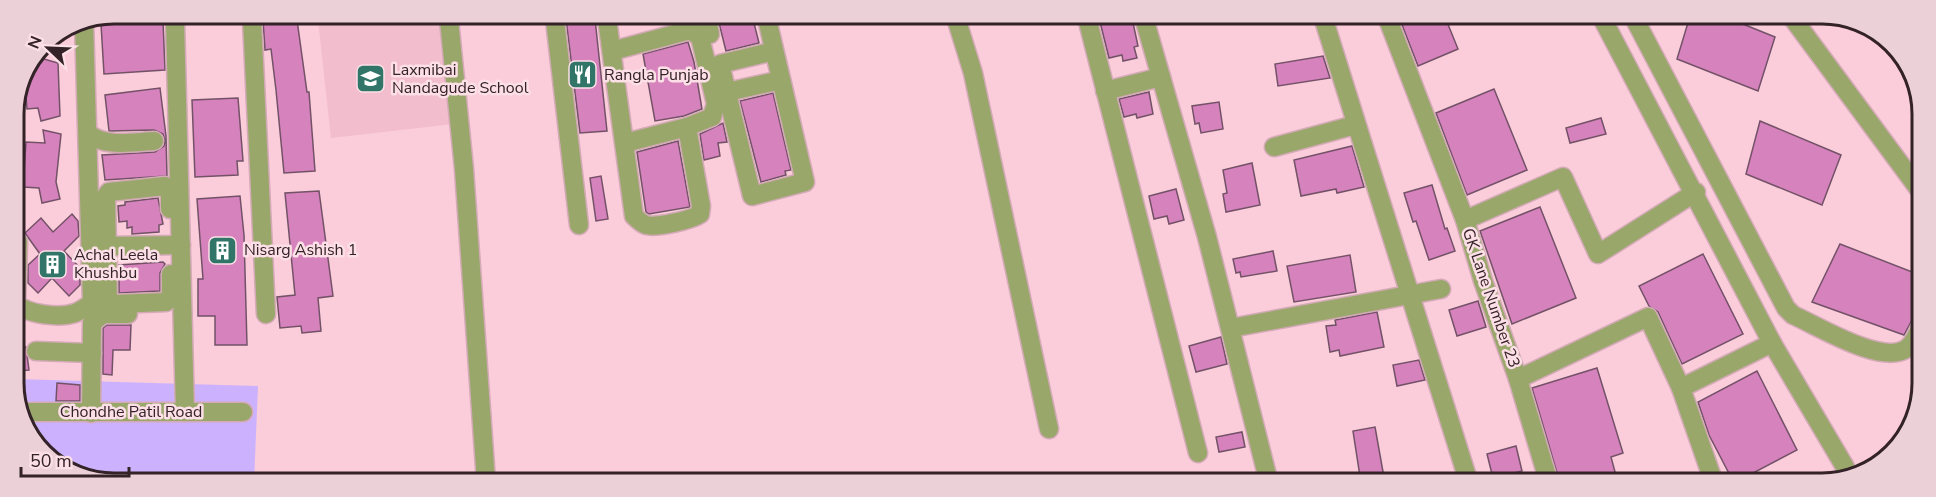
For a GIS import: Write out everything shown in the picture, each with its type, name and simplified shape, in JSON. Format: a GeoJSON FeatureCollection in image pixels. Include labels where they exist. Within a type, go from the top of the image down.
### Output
{"type":"FeatureCollection","features":[{"type":"Feature","properties":{"kind":"street"},"geometry":{"type":"LineString","coordinates":[[175,24],[175,235],[170,299],[162,303],[133,304],[108,301],[106,246],[106,196],[111,190],[165,186],[170,190],[175,235],[183,314],[185,412]]}},
{"type":"Feature","properties":{"kind":"street"},"geometry":{"type":"LineString","coordinates":[[252,24],[266,314]]}},
{"type":"Feature","properties":{"kind":"street"},"geometry":{"type":"LineString","coordinates":[[449,24],[464,169],[485,473]]}},
{"type":"Feature","properties":{"kind":"street"},"geometry":{"type":"LineString","coordinates":[[555,24],[579,225]]}},
{"type":"Feature","properties":{"kind":"street"},"geometry":{"type":"LineString","coordinates":[[608,24],[634,216],[642,224],[650,226],[693,219],[700,214],[701,206],[687,127]]}},
{"type":"Feature","properties":{"kind":"street"},"geometry":{"type":"LineString","coordinates":[[768,24],[805,182],[752,195],[720,64],[774,51]]}},
{"type":"Feature","properties":{"kind":"street"},"geometry":{"type":"LineString","coordinates":[[958,24],[973,73],[1049,429]]}},
{"type":"Feature","properties":{"kind":"street"},"geometry":{"type":"LineString","coordinates":[[1088,24],[1198,453]]}},
{"type":"Feature","properties":{"kind":"street"},"geometry":{"type":"LineString","coordinates":[[1146,24],[1231,328],[1267,473]]}},
{"type":"Feature","properties":{"kind":"street"},"geometry":{"type":"LineString","coordinates":[[1325,24],[1466,473]]}},
{"type":"Feature","properties":{"kind":"street","name":"GK Lane Number 23"},"geometry":{"type":"LineString","coordinates":[[1390,24],[1465,220],[1483,281],[1518,379],[1648,317],[1681,388],[1711,473]]}},
{"type":"Feature","properties":{"kind":"street"},"geometry":{"type":"LineString","coordinates":[[1605,24],[1696,192],[1772,343],[1845,467]]}},
{"type":"Feature","properties":{"kind":"street"},"geometry":{"type":"LineString","coordinates":[[1637,24],[1786,308],[1793,315],[1882,353],[1903,351],[1908,348],[1912,341]]}},
{"type":"Feature","properties":{"kind":"street"},"geometry":{"type":"LineString","coordinates":[[1797,24],[1912,181]]}},
{"type":"Feature","properties":{"kind":"street"},"geometry":{"type":"LineString","coordinates":[[24,310],[34,313],[74,313],[92,303],[84,29]]}},
{"type":"Feature","properties":{"kind":"street"},"geometry":{"type":"LineString","coordinates":[[612,51],[685,31],[696,33],[700,37],[716,104],[711,117],[687,127],[625,143]]}},
{"type":"Feature","properties":{"kind":"street"},"geometry":{"type":"LineString","coordinates":[[1105,91],[1161,77]]}},
{"type":"Feature","properties":{"kind":"street"},"geometry":{"type":"LineString","coordinates":[[727,92],[781,80]]}},
{"type":"Feature","properties":{"kind":"street"},"geometry":{"type":"LineString","coordinates":[[1274,147],[1355,125]]}},
{"type":"Feature","properties":{"kind":"street"},"geometry":{"type":"LineString","coordinates":[[88,133],[95,140],[105,142],[154,141]]}},
{"type":"Feature","properties":{"kind":"street"},"geometry":{"type":"LineString","coordinates":[[1465,220],[1563,177],[1598,254],[1696,192]]}},
{"type":"Feature","properties":{"kind":"street"},"geometry":{"type":"LineString","coordinates":[[106,246],[175,235]]}},
{"type":"Feature","properties":{"kind":"street"},"geometry":{"type":"LineString","coordinates":[[1231,328],[1441,289]]}},
{"type":"Feature","properties":{"kind":"street"},"geometry":{"type":"LineString","coordinates":[[91,412],[92,323],[103,314],[183,314]]}},
{"type":"Feature","properties":{"kind":"street"},"geometry":{"type":"LineString","coordinates":[[1681,388],[1772,343]]}},
{"type":"Feature","properties":{"kind":"street"},"geometry":{"type":"LineString","coordinates":[[36,351],[92,353]]}},
{"type":"Feature","properties":{"kind":"street"},"geometry":{"type":"LineString","coordinates":[[1518,379],[1546,473]]}},
{"type":"Feature","properties":{"kind":"street","name":"Chondhe Patil Road"},"geometry":{"type":"LineString","coordinates":[[29,412],[243,412]]}},
{"type":"Feature","properties":{"kind":"shaded area"},"geometry":{"type":"Polygon","coordinates":[[[318,24],[442,24],[453,124],[331,138],[318,24]]]}},
{"type":"Feature","properties":{"kind":"shaded area"},"geometry":{"type":"Polygon","coordinates":[[[24,379],[258,386],[254,473],[114,473],[96,471],[74,464],[50,447],[31,418],[26,401],[24,379]]]}},
{"type":"Feature","properties":{"kind":"building"},"geometry":{"type":"Polygon","coordinates":[[[163,24],[165,70],[104,74],[101,25],[163,24]]]}},
{"type":"Feature","properties":{"kind":"building"},"geometry":{"type":"Polygon","coordinates":[[[263,24],[298,24],[307,92],[309,92],[315,171],[284,173],[271,49],[265,50],[263,24]]]}},
{"type":"Feature","properties":{"kind":"building","name":"Rangla Punjab"},"geometry":{"type":"Polygon","coordinates":[[[567,24],[596,24],[607,131],[580,133],[567,24]]]}},
{"type":"Feature","properties":{"kind":"building"},"geometry":{"type":"Polygon","coordinates":[[[719,24],[754,24],[759,43],[726,51],[719,24]]]}},
{"type":"Feature","properties":{"kind":"building"},"geometry":{"type":"Polygon","coordinates":[[[1100,24],[1133,24],[1138,46],[1134,47],[1137,58],[1123,61],[1122,55],[1109,58],[1100,24]]]}},
{"type":"Feature","properties":{"kind":"building"},"geometry":{"type":"Polygon","coordinates":[[[1402,24],[1448,24],[1458,49],[1418,66],[1402,24]]]}},
{"type":"Feature","properties":{"kind":"building"},"geometry":{"type":"Polygon","coordinates":[[[1688,24],[1743,24],[1775,37],[1758,91],[1677,59],[1688,24]]]}},
{"type":"Feature","properties":{"kind":"building"},"geometry":{"type":"Polygon","coordinates":[[[688,42],[702,109],[684,116],[655,121],[643,54],[688,42]]]}},
{"type":"Feature","properties":{"kind":"building"},"geometry":{"type":"Polygon","coordinates":[[[1323,56],[1330,78],[1278,86],[1275,64],[1323,56]]]}},
{"type":"Feature","properties":{"kind":"building"},"geometry":{"type":"Polygon","coordinates":[[[43,59],[58,63],[60,116],[41,121],[38,108],[27,109],[27,91],[39,64],[43,59]]]}},
{"type":"Feature","properties":{"kind":"building"},"geometry":{"type":"Polygon","coordinates":[[[160,88],[166,136],[167,176],[105,180],[102,155],[155,152],[164,146],[165,141],[163,134],[154,130],[109,131],[105,95],[160,88]]]}},
{"type":"Feature","properties":{"kind":"building"},"geometry":{"type":"Polygon","coordinates":[[[1494,89],[1527,170],[1467,195],[1436,113],[1494,89]]]}},
{"type":"Feature","properties":{"kind":"building"},"geometry":{"type":"Polygon","coordinates":[[[1149,92],[1153,114],[1137,118],[1136,114],[1124,117],[1119,99],[1149,92]]]}},
{"type":"Feature","properties":{"kind":"building"},"geometry":{"type":"Polygon","coordinates":[[[773,93],[791,170],[785,171],[786,175],[761,182],[740,101],[773,93]]]}},
{"type":"Feature","properties":{"kind":"building"},"geometry":{"type":"Polygon","coordinates":[[[238,98],[243,161],[237,161],[238,175],[195,177],[192,100],[238,98]]]}},
{"type":"Feature","properties":{"kind":"building"},"geometry":{"type":"Polygon","coordinates":[[[1219,102],[1223,129],[1201,133],[1199,123],[1195,124],[1192,106],[1219,102]]]}},
{"type":"Feature","properties":{"kind":"building"},"geometry":{"type":"Polygon","coordinates":[[[1601,118],[1606,134],[1570,143],[1566,128],[1601,118]]]}},
{"type":"Feature","properties":{"kind":"building"},"geometry":{"type":"Polygon","coordinates":[[[1760,121],[1841,155],[1822,205],[1746,174],[1760,121]]]}},
{"type":"Feature","properties":{"kind":"building"},"geometry":{"type":"Polygon","coordinates":[[[723,123],[727,142],[718,143],[720,156],[704,160],[700,134],[723,123]]]}},
{"type":"Feature","properties":{"kind":"building","name":"Achal Leela Khushbu"},"geometry":{"type":"Polygon","coordinates":[[[43,130],[61,134],[56,182],[60,199],[42,203],[39,188],[24,187],[24,172],[26,142],[45,143],[43,130]]]}},
{"type":"Feature","properties":{"kind":"building"},"geometry":{"type":"Polygon","coordinates":[[[678,141],[690,207],[649,214],[646,212],[637,152],[678,141]]]}},
{"type":"Feature","properties":{"kind":"building"},"geometry":{"type":"Polygon","coordinates":[[[1352,146],[1364,187],[1337,193],[1336,189],[1301,196],[1294,160],[1352,146]]]}},
{"type":"Feature","properties":{"kind":"building"},"geometry":{"type":"Polygon","coordinates":[[[1252,163],[1260,205],[1226,212],[1223,194],[1227,193],[1223,170],[1252,163]]]}},
{"type":"Feature","properties":{"kind":"building"},"geometry":{"type":"Polygon","coordinates":[[[601,176],[608,219],[596,221],[590,178],[601,176]]]}},
{"type":"Feature","properties":{"kind":"building"},"geometry":{"type":"Polygon","coordinates":[[[1432,185],[1445,229],[1447,228],[1455,251],[1429,260],[1404,193],[1432,185]]]}},
{"type":"Feature","properties":{"kind":"building"},"geometry":{"type":"Polygon","coordinates":[[[1176,189],[1184,220],[1169,224],[1167,216],[1154,219],[1149,196],[1176,189]]]}},
{"type":"Feature","properties":{"kind":"building"},"geometry":{"type":"Polygon","coordinates":[[[319,191],[333,296],[318,298],[321,331],[302,333],[301,326],[280,328],[277,297],[295,295],[285,193],[319,191]]]}},
{"type":"Feature","properties":{"kind":"building"},"geometry":{"type":"Polygon","coordinates":[[[240,196],[244,235],[247,345],[215,345],[215,316],[198,316],[198,279],[203,279],[197,199],[240,196]]]}},
{"type":"Feature","properties":{"kind":"building"},"geometry":{"type":"Polygon","coordinates":[[[158,198],[163,224],[159,225],[159,232],[132,234],[132,227],[127,228],[127,221],[119,222],[118,206],[125,205],[125,202],[158,198]]]}},
{"type":"Feature","properties":{"kind":"building"},"geometry":{"type":"Polygon","coordinates":[[[1540,207],[1576,298],[1512,324],[1480,231],[1540,207]]]}},
{"type":"Feature","properties":{"kind":"building","name":"Achal Leela Khushbu"},"geometry":{"type":"Polygon","coordinates":[[[72,214],[78,221],[79,236],[64,251],[80,268],[80,285],[69,296],[52,278],[38,293],[28,283],[28,265],[40,254],[25,233],[41,218],[53,232],[72,214]]]}},
{"type":"Feature","properties":{"kind":"building"},"geometry":{"type":"Polygon","coordinates":[[[1840,244],[1912,272],[1912,320],[1904,335],[1812,302],[1840,244]]]}},
{"type":"Feature","properties":{"kind":"building"},"geometry":{"type":"Polygon","coordinates":[[[1273,251],[1277,271],[1241,277],[1240,272],[1236,273],[1233,259],[1273,251]]]}},
{"type":"Feature","properties":{"kind":"building"},"geometry":{"type":"Polygon","coordinates":[[[1703,254],[1743,334],[1682,364],[1658,312],[1649,306],[1639,286],[1703,254]]]}},
{"type":"Feature","properties":{"kind":"building"},"geometry":{"type":"Polygon","coordinates":[[[1350,255],[1356,292],[1294,302],[1287,266],[1350,255]]]}},
{"type":"Feature","properties":{"kind":"building"},"geometry":{"type":"Polygon","coordinates":[[[163,262],[165,264],[160,273],[160,291],[119,293],[119,265],[163,262]]]}},
{"type":"Feature","properties":{"kind":"building"},"geometry":{"type":"Polygon","coordinates":[[[1478,301],[1486,327],[1457,336],[1449,310],[1478,301]]]}},
{"type":"Feature","properties":{"kind":"building"},"geometry":{"type":"Polygon","coordinates":[[[1377,312],[1384,347],[1340,356],[1339,350],[1330,352],[1326,326],[1336,325],[1335,320],[1377,312]]]}},
{"type":"Feature","properties":{"kind":"building"},"geometry":{"type":"Polygon","coordinates":[[[107,325],[131,325],[130,350],[113,350],[112,375],[103,374],[103,328],[107,325]]]}},
{"type":"Feature","properties":{"kind":"building"},"geometry":{"type":"Polygon","coordinates":[[[1221,337],[1227,364],[1196,372],[1189,346],[1221,337]]]}},
{"type":"Feature","properties":{"kind":"building"},"geometry":{"type":"Polygon","coordinates":[[[24,347],[26,347],[29,370],[24,370],[24,347]]]}},
{"type":"Feature","properties":{"kind":"building"},"geometry":{"type":"Polygon","coordinates":[[[1419,360],[1425,380],[1397,386],[1393,365],[1419,360]]]}},
{"type":"Feature","properties":{"kind":"building"},"geometry":{"type":"Polygon","coordinates":[[[1597,368],[1623,453],[1611,457],[1615,473],[1557,473],[1532,388],[1597,368]]]}},
{"type":"Feature","properties":{"kind":"building"},"geometry":{"type":"Polygon","coordinates":[[[1757,371],[1797,450],[1753,473],[1729,473],[1709,435],[1698,402],[1757,371]]]}},
{"type":"Feature","properties":{"kind":"building"},"geometry":{"type":"Polygon","coordinates":[[[57,383],[80,385],[80,401],[56,401],[57,383]]]}},
{"type":"Feature","properties":{"kind":"building"},"geometry":{"type":"Polygon","coordinates":[[[1375,427],[1383,473],[1359,473],[1353,431],[1375,427]]]}},
{"type":"Feature","properties":{"kind":"building"},"geometry":{"type":"Polygon","coordinates":[[[1242,432],[1245,447],[1219,452],[1216,437],[1242,432]]]}},
{"type":"Feature","properties":{"kind":"building"},"geometry":{"type":"Polygon","coordinates":[[[1516,446],[1522,471],[1492,473],[1487,454],[1516,446]]]}},
{"type":"Feature","properties":{"kind":"place","name":"Rangla Punjab"},"geometry":{"type":"Point","coordinates":[583,75]}},
{"type":"Feature","properties":{"kind":"place","name":"Laxmibai Nandagude School"},"geometry":{"type":"Point","coordinates":[371,79]}},
{"type":"Feature","properties":{"kind":"place","name":"Nisarg Ashish 1"},"geometry":{"type":"Point","coordinates":[223,250]}},
{"type":"Feature","properties":{"kind":"place","name":"Achal Leela Khushbu"},"geometry":{"type":"Point","coordinates":[53,264]}}]}
